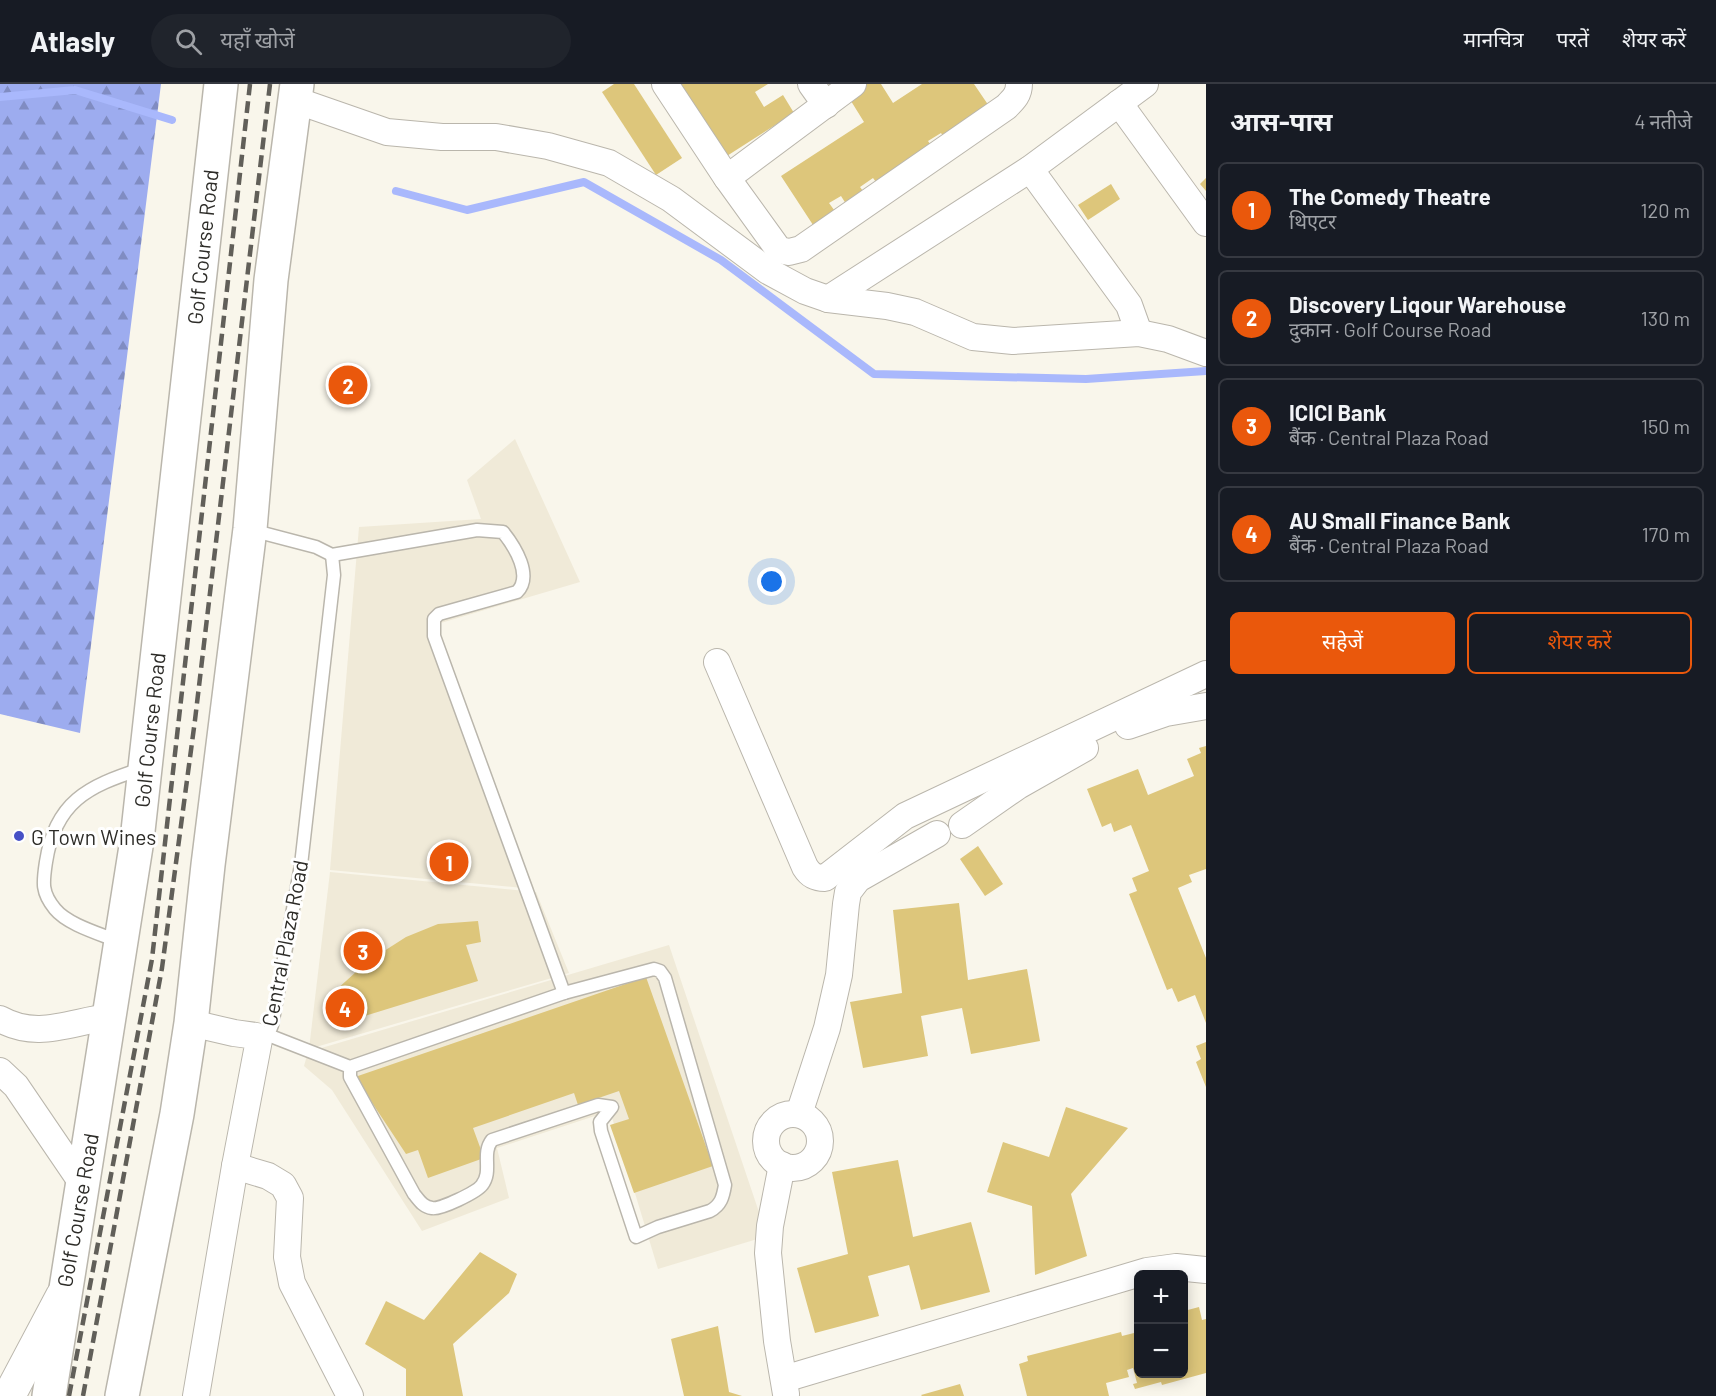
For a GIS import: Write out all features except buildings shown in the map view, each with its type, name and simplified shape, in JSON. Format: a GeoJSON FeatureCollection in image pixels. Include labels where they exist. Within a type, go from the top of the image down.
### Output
{"type":"FeatureCollection","features":[{"type":"Feature","properties":{"kind":"main road","name":"Golf Course Road"},"geometry":{"type":"LineString","coordinates":[[66,1290],[137,840],[221,84]]}},
{"type":"Feature","properties":{"kind":"main road"},"geometry":{"type":"LineString","coordinates":[[122,1396],[177,1114],[191,1023],[208,865],[250,529],[272,280],[296,92]]}},
{"type":"Feature","properties":{"kind":"main road"},"geometry":{"type":"LineString","coordinates":[[49,1396],[66,1290]]}},
{"type":"Feature","properties":{"kind":"street"},"geometry":{"type":"LineString","coordinates":[[665,84],[727,178],[779,250],[789,252],[801,249],[1006,107],[1019,91],[1018,84]]}},
{"type":"Feature","properties":{"kind":"street"},"geometry":{"type":"LineString","coordinates":[[811,84],[826,105]]}},
{"type":"Feature","properties":{"kind":"street"},"geometry":{"type":"LineString","coordinates":[[727,178],[853,84]]}},
{"type":"Feature","properties":{"kind":"street"},"geometry":{"type":"LineString","coordinates":[[828,299],[1030,169],[1146,84]]}},
{"type":"Feature","properties":{"kind":"street"},"geometry":{"type":"LineString","coordinates":[[296,92],[387,132],[441,137],[496,137],[548,146],[609,163],[671,199],[768,271],[805,291],[828,299],[915,312],[973,337],[1013,341],[1139,333],[1168,339],[1206,353]]}},
{"type":"Feature","properties":{"kind":"street"},"geometry":{"type":"LineString","coordinates":[[1119,103],[1206,223]]}},
{"type":"Feature","properties":{"kind":"street"},"geometry":{"type":"LineString","coordinates":[[1030,169],[1129,305],[1139,333]]}},
{"type":"Feature","properties":{"kind":"street"},"geometry":{"type":"LineString","coordinates":[[717,662],[804,867],[817,878],[825,878],[905,816],[1206,674]]}},
{"type":"Feature","properties":{"kind":"street"},"geometry":{"type":"LineString","coordinates":[[962,825],[1018,786],[1110,734],[1166,713],[1206,706]]}},
{"type":"Feature","properties":{"kind":"street"},"geometry":{"type":"LineString","coordinates":[[799,1114],[827,1028],[840,975],[849,892],[858,879],[937,834]]}},
{"type":"Feature","properties":{"kind":"street"},"geometry":{"type":"LineString","coordinates":[[2,1025],[45,1030],[109,1017]]}},
{"type":"Feature","properties":{"kind":"street"},"geometry":{"type":"LineString","coordinates":[[191,1023],[234,1034],[264,1037]]}},
{"type":"Feature","properties":{"kind":"street","name":"Central Plaza Road"},"geometry":{"type":"LineString","coordinates":[[196,1396],[237,1159],[264,1037]]}},
{"type":"Feature","properties":{"kind":"street"},"geometry":{"type":"LineString","coordinates":[[0,1071],[16,1086],[82,1183]]}},
{"type":"Feature","properties":{"kind":"street"},"geometry":{"type":"LineString","coordinates":[[799,1114],[807,1117],[819,1132],[819,1149],[815,1157],[800,1167],[791,1168],[782,1165],[770,1154],[766,1137],[769,1128],[782,1116],[799,1114]]}},
{"type":"Feature","properties":{"kind":"street"},"geometry":{"type":"LineString","coordinates":[[237,1159],[265,1157],[283,1175],[283,1185],[290,1198],[287,1257],[292,1283],[350,1396]]}},
{"type":"Feature","properties":{"kind":"street"},"geometry":{"type":"LineString","coordinates":[[782,1165],[770,1226],[768,1253],[777,1341],[785,1387],[1147,1271],[1176,1267],[1206,1269]]}},
{"type":"Feature","properties":{"kind":"street","name":"Golf Course Road"},"geometry":{"type":"LineString","coordinates":[[9,1396],[66,1290]]}},
{"type":"Feature","properties":{"kind":"street"},"geometry":{"type":"LineString","coordinates":[[137,1396],[143,1292]]}},
{"type":"Feature","properties":{"kind":"lane"},"geometry":{"type":"LineString","coordinates":[[250,529],[316,547],[332,555],[477,530],[503,532],[513,544],[524,579],[522,587],[517,592],[444,611],[434,619],[433,627],[438,647],[564,993]]}},
{"type":"Feature","properties":{"kind":"lane","name":"Central Plaza Road"},"geometry":{"type":"LineString","coordinates":[[264,1037],[272,1025],[301,866],[334,574],[332,555]]}},
{"type":"Feature","properties":{"kind":"lane"},"geometry":{"type":"LineString","coordinates":[[121,943],[71,922],[56,910],[43,890],[45,870],[48,849],[62,813],[84,794],[106,780],[145,768]]}},
{"type":"Feature","properties":{"kind":"lane"},"geometry":{"type":"LineString","coordinates":[[264,1037],[350,1067],[564,993],[646,970],[660,971],[665,978],[725,1185],[724,1194],[717,1207],[636,1237],[601,1131],[600,1122],[612,1107],[598,1105],[492,1140],[486,1154],[487,1170],[482,1186],[473,1193],[437,1209],[429,1208],[422,1204],[414,1194],[350,1077],[350,1067]]}},
{"type":"Feature","properties":{"kind":"shaded area"},"geometry":{"type":"Polygon","coordinates":[[[515,439],[580,582],[434,625],[534,889],[330,870],[359,527],[481,519],[467,480],[515,439]]]}},
{"type":"Feature","properties":{"kind":"shaded area"},"geometry":{"type":"Polygon","coordinates":[[[330,872],[536,892],[569,973],[309,1049],[330,872]]]}},
{"type":"Feature","properties":{"kind":"shaded area"},"geometry":{"type":"Polygon","coordinates":[[[669,945],[767,1236],[658,1269],[610,1111],[497,1148],[509,1198],[422,1231],[332,1090],[304,1066],[308,1052],[669,945]]]}},
{"type":"Feature","properties":{"kind":"green space"},"geometry":{"type":"Polygon","coordinates":[[[0,84],[161,84],[80,733],[0,714],[0,84]]]}},
{"type":"Feature","properties":{"kind":"waterway"},"geometry":{"type":"LineString","coordinates":[[0,97],[75,90],[172,120]]}},
{"type":"Feature","properties":{"kind":"waterway"},"geometry":{"type":"LineString","coordinates":[[396,191],[467,210],[584,182],[721,260],[874,374],[1086,379],[1206,371]]}},
{"type":"Feature","properties":{"kind":"railway"},"geometry":{"type":"LineString","coordinates":[[69,1396],[152,959],[250,84]]}},
{"type":"Feature","properties":{"kind":"railway"},"geometry":{"type":"LineString","coordinates":[[83,1396],[162,968],[195,720],[270,84]]}},
{"type":"Feature","properties":{"kind":"place","name":"Discovery Liqour Warehouse"},"geometry":{"type":"Point","coordinates":[348,385]}},
{"type":"Feature","properties":{"kind":"place","name":"G Town Wines"},"geometry":{"type":"Point","coordinates":[19,836]}},
{"type":"Feature","properties":{"kind":"place","name":"The Comedy Theatre"},"geometry":{"type":"Point","coordinates":[449,862]}},
{"type":"Feature","properties":{"kind":"place","name":"ICICI Bank"},"geometry":{"type":"Point","coordinates":[363,951]}},
{"type":"Feature","properties":{"kind":"place","name":"AU Small Finance Bank"},"geometry":{"type":"Point","coordinates":[345,1008]}}]}
